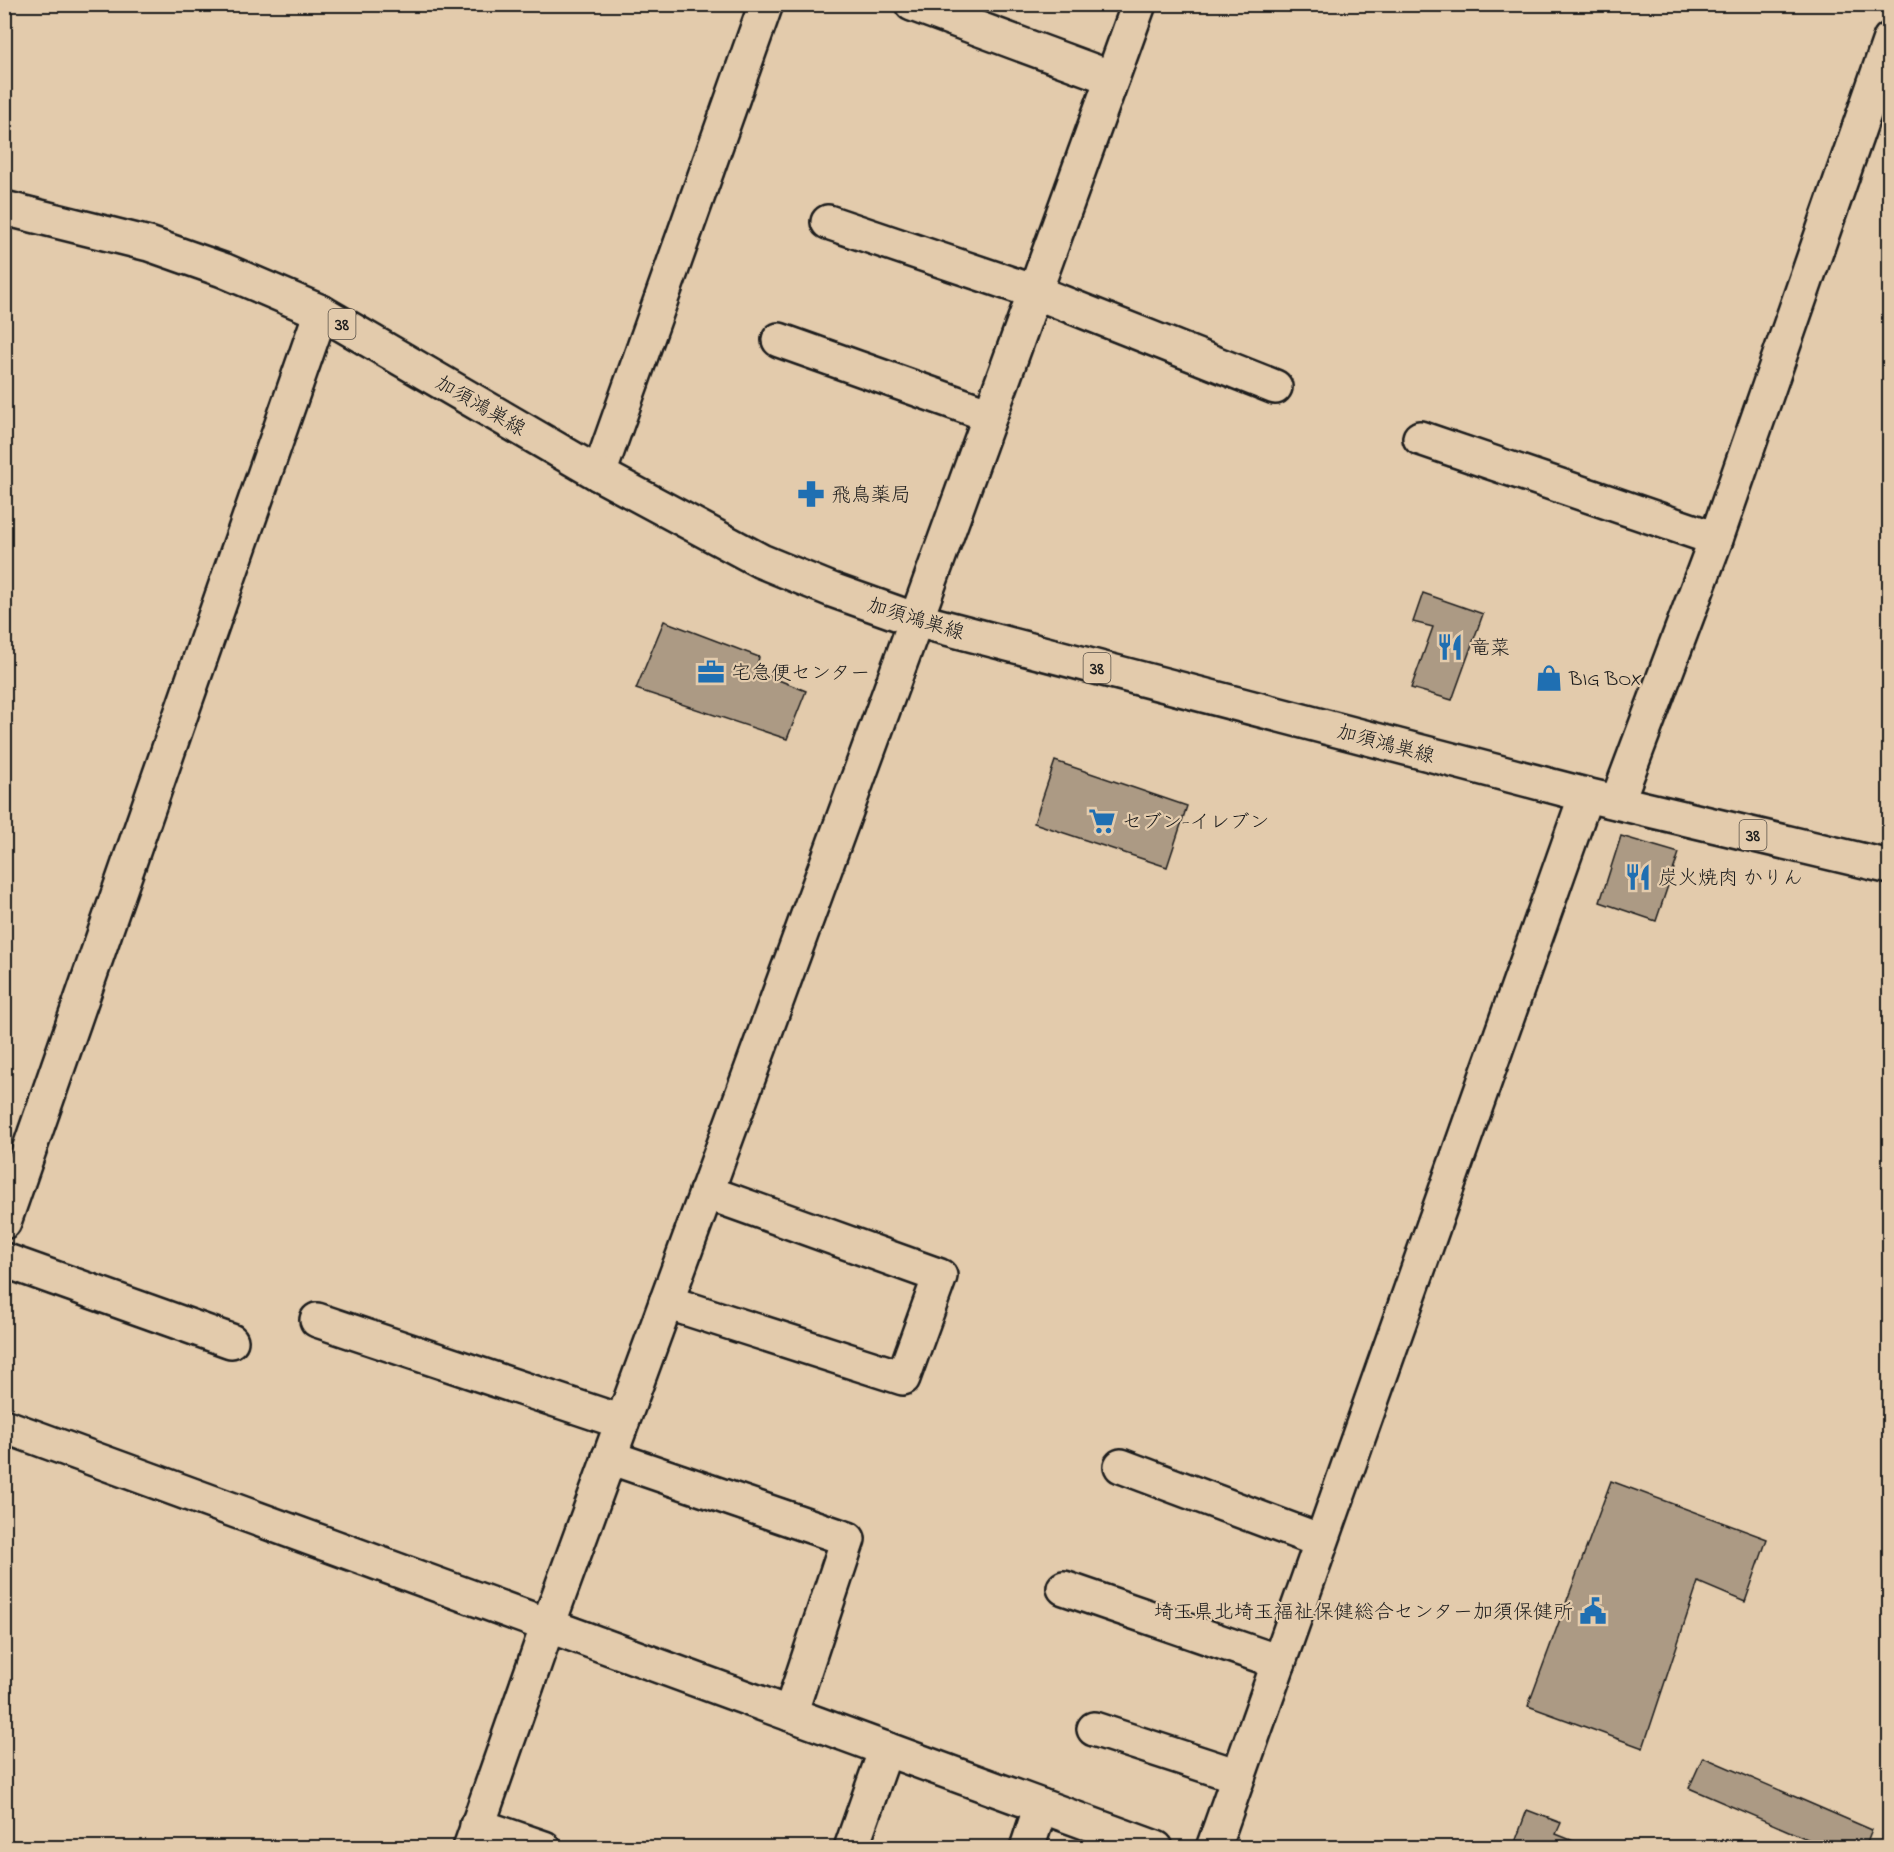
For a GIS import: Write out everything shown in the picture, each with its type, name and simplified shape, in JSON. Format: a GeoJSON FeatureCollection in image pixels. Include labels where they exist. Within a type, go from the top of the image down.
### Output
{"type":"FeatureCollection","features":[{"type":"Feature","properties":{"kind":"street"},"geometry":{"type":"LineString","coordinates":[[599,474],[766,4]]}},
{"type":"Feature","properties":{"kind":"street"},"geometry":{"type":"LineString","coordinates":[[912,4],[1112,78]]}},
{"type":"Feature","properties":{"kind":"street"},"geometry":{"type":"LineString","coordinates":[[544,1848],[474,1836],[548,1625],[1139,4]]}},
{"type":"Feature","properties":{"kind":"street"},"geometry":{"type":"LineString","coordinates":[[1213,1848],[1321,1541],[1602,799],[1716,539],[1890,39]]}},
{"type":"Feature","properties":{"kind":"street","name":"加須鴻巣線"},"geometry":{"type":"LineString","coordinates":[[9,209],[149,244],[223,270],[321,312],[599,474],[761,561],[832,590],[916,620],[1602,799],[1890,867]]}},
{"type":"Feature","properties":{"kind":"street"},"geometry":{"type":"LineString","coordinates":[[828,222],[1035,292],[1275,387]]}},
{"type":"Feature","properties":{"kind":"street"},"geometry":{"type":"LineString","coordinates":[[4,1222],[321,312]]}},
{"type":"Feature","properties":{"kind":"street"},"geometry":{"type":"LineString","coordinates":[[779,340],[990,414]]}},
{"type":"Feature","properties":{"kind":"street"},"geometry":{"type":"LineString","coordinates":[[1420,438],[1716,539]]}},
{"type":"Feature","properties":{"kind":"street"},"geometry":{"type":"LineString","coordinates":[[666,1302],[903,1378],[940,1276],[706,1192]]}},
{"type":"Feature","properties":{"kind":"street"},"geometry":{"type":"LineString","coordinates":[[4,1260],[231,1341]]}},
{"type":"Feature","properties":{"kind":"street"},"geometry":{"type":"LineString","coordinates":[[317,1320],[622,1422]]}},
{"type":"Feature","properties":{"kind":"street"},"geometry":{"type":"LineString","coordinates":[[4,1426],[1156,1848]]}},
{"type":"Feature","properties":{"kind":"street"},"geometry":{"type":"LineString","coordinates":[[609,1457],[848,1539],[790,1714]]}},
{"type":"Feature","properties":{"kind":"street"},"geometry":{"type":"LineString","coordinates":[[1121,1466],[1321,1541]]}},
{"type":"Feature","properties":{"kind":"street"},"geometry":{"type":"LineString","coordinates":[[1064,1588],[1279,1662]]}},
{"type":"Feature","properties":{"kind":"street"},"geometry":{"type":"LineString","coordinates":[[1094,1729],[1238,1776]]}},
{"type":"Feature","properties":{"kind":"street"},"geometry":{"type":"LineString","coordinates":[[851,1848],[886,1749]]}},
{"type":"Feature","properties":{"kind":"street"},"geometry":{"type":"LineString","coordinates":[[1027,1848],[1041,1806]]}},
{"type":"Feature","properties":{"kind":"building"},"geometry":{"type":"Polygon","coordinates":[[[1423,593],[1483,614],[1452,700],[1411,688],[1433,627],[1413,622],[1423,593]]]}},
{"type":"Feature","properties":{"kind":"building"},"geometry":{"type":"Polygon","coordinates":[[[664,621],[759,657],[756,671],[806,691],[787,739],[636,689],[664,621]]]}},
{"type":"Feature","properties":{"kind":"building"},"geometry":{"type":"Polygon","coordinates":[[[1055,761],[1187,806],[1167,867],[1034,823],[1055,761]]]}},
{"type":"Feature","properties":{"kind":"building"},"geometry":{"type":"Polygon","coordinates":[[[1621,836],[1679,853],[1656,921],[1600,902],[1621,836]]]}},
{"type":"Feature","properties":{"kind":"building"},"geometry":{"type":"Polygon","coordinates":[[[1611,1481],[1767,1539],[1745,1602],[1698,1582],[1643,1748],[1528,1706],[1611,1481]]]}},
{"type":"Feature","properties":{"kind":"building"},"geometry":{"type":"Polygon","coordinates":[[[1703,1757],[1872,1830],[1865,1848],[1828,1848],[1689,1788],[1703,1757]]]}},
{"type":"Feature","properties":{"kind":"building"},"geometry":{"type":"Polygon","coordinates":[[[1527,1810],[1561,1823],[1556,1834],[1591,1848],[1513,1848],[1527,1810]]]}},
{"type":"Feature","properties":{"kind":"place","name":"飛鳥薬局"},"geometry":{"type":"Point","coordinates":[811,494]}},
{"type":"Feature","properties":{"kind":"place","name":"竜菜"},"geometry":{"type":"Point","coordinates":[1450,647]}},
{"type":"Feature","properties":{"kind":"place","name":"宅急便センター"},"geometry":{"type":"Point","coordinates":[711,672]}},
{"type":"Feature","properties":{"kind":"place","name":"BIG BOX"},"geometry":{"type":"Point","coordinates":[1549,678]}},
{"type":"Feature","properties":{"kind":"place","name":"セブン-イレブン"},"geometry":{"type":"Point","coordinates":[1102,821]}},
{"type":"Feature","properties":{"kind":"place","name":"炭火焼肉 かりん"},"geometry":{"type":"Point","coordinates":[1638,877]}},
{"type":"Feature","properties":{"kind":"place","name":"埼玉県北埼玉福祉保健総合センター加須保健所"},"geometry":{"type":"Point","coordinates":[1593,1611]}}]}
